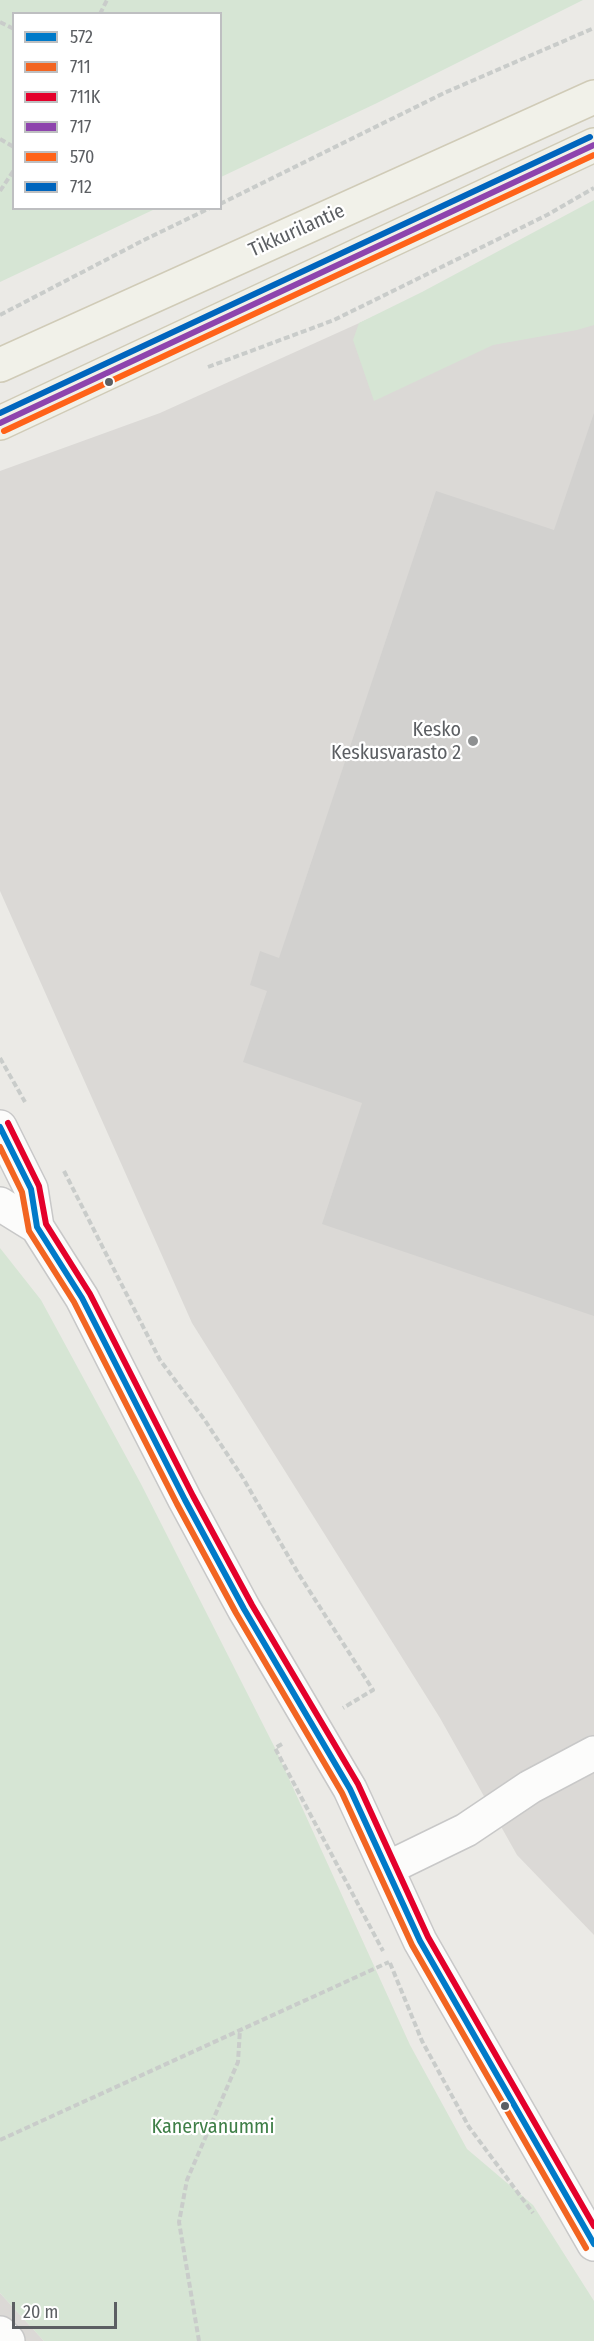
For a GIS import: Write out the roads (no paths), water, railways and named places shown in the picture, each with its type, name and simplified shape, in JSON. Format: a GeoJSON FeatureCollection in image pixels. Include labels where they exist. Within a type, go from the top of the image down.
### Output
{"type":"FeatureCollection","features":[{"type":"Feature","properties":{"kind":"main road","name":"Tikkurilantie"},"geometry":{"type":"LineString","coordinates":[[0,364],[594,97]]}},
{"type":"Feature","properties":{"kind":"main road"},"geometry":{"type":"LineString","coordinates":[[0,423],[594,145]]}},
{"type":"Feature","properties":{"kind":"street"},"geometry":{"type":"LineString","coordinates":[[0,1127],[31,1189],[38,1227],[82,1298],[185,1500],[279,1670],[350,1789],[420,1941],[594,2244]]}},
{"type":"Feature","properties":{"kind":"street"},"geometry":{"type":"LineString","coordinates":[[0,1204],[38,1227]]}},
{"type":"Feature","properties":{"kind":"street"},"geometry":{"type":"LineString","coordinates":[[388,1868],[466,1830],[530,1787],[594,1753]]}},
{"type":"Feature","properties":{"kind":"street"},"geometry":{"type":"LineString","coordinates":[[0,2333],[8,2341]]}},
{"type":"Feature","properties":{"kind":"place","name":"Kesko Keskusvarasto 2"},"geometry":{"type":"Point","coordinates":[473,741]}},
{"type":"Feature","properties":{"kind":"park label","name":"Kanervanummi"},"geometry":{"type":"Point","coordinates":[213,2127]}}]}
